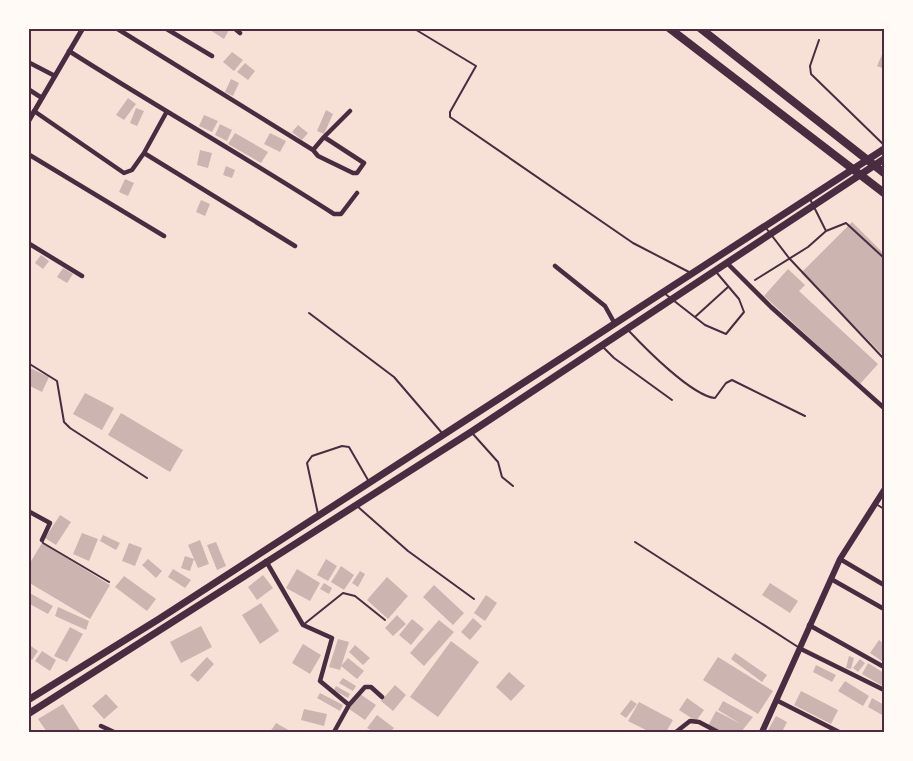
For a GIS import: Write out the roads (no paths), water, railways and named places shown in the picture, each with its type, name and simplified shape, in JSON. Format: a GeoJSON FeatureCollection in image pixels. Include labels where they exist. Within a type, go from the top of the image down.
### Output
{"type":"FeatureCollection","features":[{"type":"Feature","properties":{"kind":"highway"},"geometry":{"type":"LineString","coordinates":[[669,28],[885,194]]}},
{"type":"Feature","properties":{"kind":"highway"},"geometry":{"type":"LineString","coordinates":[[700,28],[885,173]]}},
{"type":"Feature","properties":{"kind":"highway"},"geometry":{"type":"LineString","coordinates":[[28,700],[159,619],[318,514],[709,264],[885,147]]}},
{"type":"Feature","properties":{"kind":"highway"},"geometry":{"type":"LineString","coordinates":[[28,714],[471,432],[885,159]]}},
{"type":"Feature","properties":{"kind":"main road"},"geometry":{"type":"LineString","coordinates":[[762,732],[778,701],[809,625],[840,559],[854,534],[885,490]]}},
{"type":"Feature","properties":{"kind":"street"},"geometry":{"type":"LineString","coordinates":[[116,28],[313,150],[318,156],[357,173],[364,162],[324,137]]}},
{"type":"Feature","properties":{"kind":"street"},"geometry":{"type":"LineString","coordinates":[[165,28],[212,56]]}},
{"type":"Feature","properties":{"kind":"street"},"geometry":{"type":"LineString","coordinates":[[234,28],[240,33]]}},
{"type":"Feature","properties":{"kind":"street"},"geometry":{"type":"LineString","coordinates":[[28,122],[80,30]]}},
{"type":"Feature","properties":{"kind":"street"},"geometry":{"type":"LineString","coordinates":[[69,51],[166,113],[257,164],[334,214],[341,214],[357,193]]}},
{"type":"Feature","properties":{"kind":"street"},"geometry":{"type":"LineString","coordinates":[[28,62],[55,76]]}},
{"type":"Feature","properties":{"kind":"street"},"geometry":{"type":"LineString","coordinates":[[28,89],[42,98]]}},
{"type":"Feature","properties":{"kind":"street"},"geometry":{"type":"LineString","coordinates":[[34,111],[124,173],[132,170],[144,153],[166,113]]}},
{"type":"Feature","properties":{"kind":"street"},"geometry":{"type":"LineString","coordinates":[[313,150],[350,111]]}},
{"type":"Feature","properties":{"kind":"street"},"geometry":{"type":"LineString","coordinates":[[144,153],[295,246]]}},
{"type":"Feature","properties":{"kind":"street"},"geometry":{"type":"LineString","coordinates":[[28,154],[165,236]]}},
{"type":"Feature","properties":{"kind":"street"},"geometry":{"type":"LineString","coordinates":[[28,243],[81,276]]}},
{"type":"Feature","properties":{"kind":"street"},"geometry":{"type":"LineString","coordinates":[[727,263],[771,307],[885,408]]}},
{"type":"Feature","properties":{"kind":"street"},"geometry":{"type":"LineString","coordinates":[[555,267],[606,306],[615,324]]}},
{"type":"Feature","properties":{"kind":"street"},"geometry":{"type":"LineString","coordinates":[[28,511],[50,523],[42,540]]}},
{"type":"Feature","properties":{"kind":"street"},"geometry":{"type":"LineString","coordinates":[[840,559],[885,585]]}},
{"type":"Feature","properties":{"kind":"street"},"geometry":{"type":"LineString","coordinates":[[266,561],[303,625],[333,638],[320,681],[349,705]]}},
{"type":"Feature","properties":{"kind":"street"},"geometry":{"type":"LineString","coordinates":[[831,579],[885,609]]}},
{"type":"Feature","properties":{"kind":"street"},"geometry":{"type":"LineString","coordinates":[[809,625],[885,667]]}},
{"type":"Feature","properties":{"kind":"street"},"geometry":{"type":"LineString","coordinates":[[801,649],[885,690]]}},
{"type":"Feature","properties":{"kind":"street"},"geometry":{"type":"LineString","coordinates":[[334,732],[349,705],[366,686],[373,688],[382,697]]}},
{"type":"Feature","properties":{"kind":"street"},"geometry":{"type":"LineString","coordinates":[[778,701],[839,732]]}},
{"type":"Feature","properties":{"kind":"street"},"geometry":{"type":"LineString","coordinates":[[676,732],[690,721],[699,722],[718,732]]}},
{"type":"Feature","properties":{"kind":"street"},"geometry":{"type":"LineString","coordinates":[[101,726],[114,732]]}},
{"type":"Feature","properties":{"kind":"lane"},"geometry":{"type":"LineString","coordinates":[[412,28],[476,66],[450,112],[450,117],[633,243],[693,274]]}},
{"type":"Feature","properties":{"kind":"lane"},"geometry":{"type":"LineString","coordinates":[[819,40],[810,66],[811,75],[885,147]]}},
{"type":"Feature","properties":{"kind":"lane"},"geometry":{"type":"LineString","coordinates":[[810,198],[826,231]]}},
{"type":"Feature","properties":{"kind":"lane"},"geometry":{"type":"LineString","coordinates":[[754,280],[808,247],[826,231],[848,223],[885,258]]}},
{"type":"Feature","properties":{"kind":"lane"},"geometry":{"type":"LineString","coordinates":[[765,227],[789,258],[885,359]]}},
{"type":"Feature","properties":{"kind":"lane"},"geometry":{"type":"LineString","coordinates":[[664,292],[670,300],[717,332],[724,335],[730,332],[744,312],[729,286],[709,264]]}},
{"type":"Feature","properties":{"kind":"lane"},"geometry":{"type":"LineString","coordinates":[[694,317],[729,286]]}},
{"type":"Feature","properties":{"kind":"lane"},"geometry":{"type":"LineString","coordinates":[[309,313],[394,377],[444,435]]}},
{"type":"Feature","properties":{"kind":"lane"},"geometry":{"type":"LineString","coordinates":[[627,328],[663,365],[706,396],[715,398],[726,383],[732,380],[805,416]]}},
{"type":"Feature","properties":{"kind":"lane"},"geometry":{"type":"LineString","coordinates":[[602,346],[614,358],[672,400]]}},
{"type":"Feature","properties":{"kind":"lane"},"geometry":{"type":"LineString","coordinates":[[28,363],[57,381],[64,422],[70,428],[147,478]]}},
{"type":"Feature","properties":{"kind":"lane"},"geometry":{"type":"LineString","coordinates":[[471,432],[498,462],[502,477],[513,486]]}},
{"type":"Feature","properties":{"kind":"lane"},"geometry":{"type":"LineString","coordinates":[[318,514],[308,463],[312,456],[342,446],[349,447],[369,482]]}},
{"type":"Feature","properties":{"kind":"lane"},"geometry":{"type":"LineString","coordinates":[[876,504],[885,509]]}},
{"type":"Feature","properties":{"kind":"lane"},"geometry":{"type":"LineString","coordinates":[[356,505],[408,551],[474,599]]}},
{"type":"Feature","properties":{"kind":"lane"},"geometry":{"type":"LineString","coordinates":[[42,540],[43,543],[109,582]]}},
{"type":"Feature","properties":{"kind":"lane"},"geometry":{"type":"LineString","coordinates":[[635,542],[801,649]]}},
{"type":"Feature","properties":{"kind":"lane"},"geometry":{"type":"LineString","coordinates":[[303,625],[343,593],[355,596],[385,620]]}}]}
